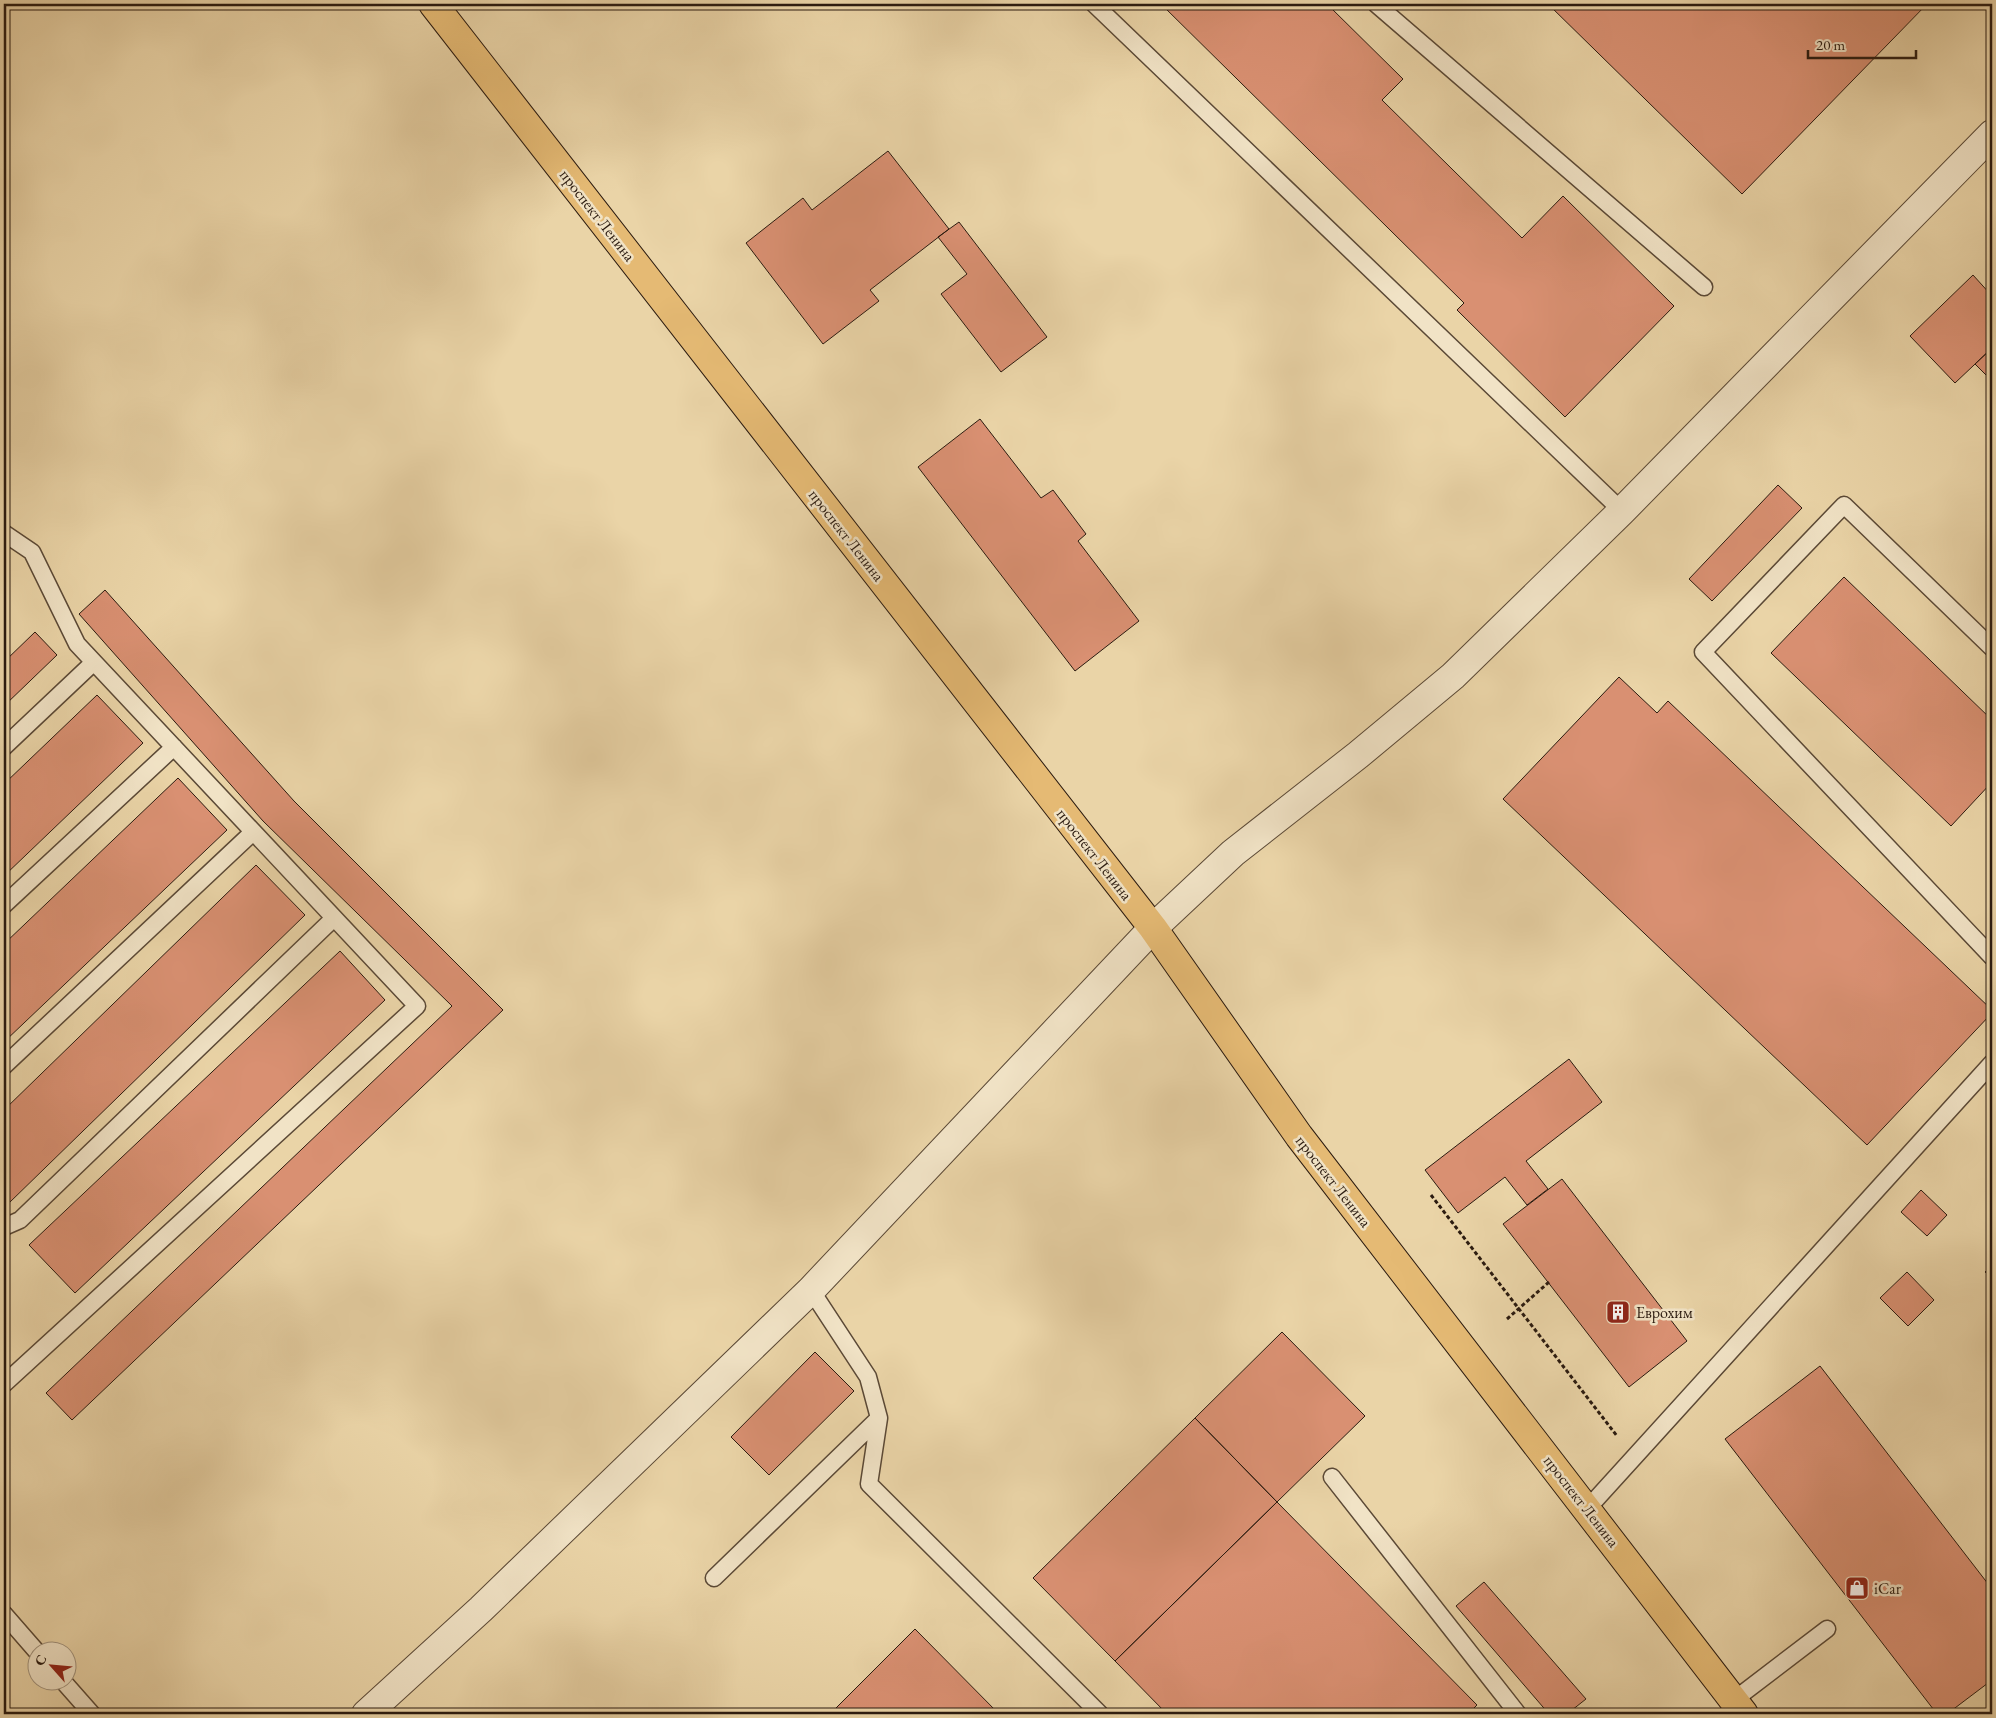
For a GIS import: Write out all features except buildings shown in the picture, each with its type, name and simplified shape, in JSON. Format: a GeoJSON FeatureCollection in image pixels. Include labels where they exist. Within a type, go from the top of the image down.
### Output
{"type":"FeatureCollection","features":[{"type":"Feature","properties":{"kind":"main road","name":"проспект Ленина"},"geometry":{"type":"LineString","coordinates":[[434,4],[1153,928],[1299,1136],[1588,1508],[1739,1707]]}},
{"type":"Feature","properties":{"kind":"street"},"geometry":{"type":"LineString","coordinates":[[366,1714],[481,1609],[811,1290],[1153,928],[1232,852],[1358,755],[1453,676],[1622,511],[1992,134]]}},
{"type":"Feature","properties":{"kind":"lane"},"geometry":{"type":"LineString","coordinates":[[1094,4],[1622,511]]}},
{"type":"Feature","properties":{"kind":"lane"},"geometry":{"type":"LineString","coordinates":[[1376,4],[1704,287]]}},
{"type":"Feature","properties":{"kind":"lane"},"geometry":{"type":"LineString","coordinates":[[1992,648],[1844,505],[1703,652],[1992,956]]}},
{"type":"Feature","properties":{"kind":"lane"},"geometry":{"type":"LineString","coordinates":[[4,533],[32,552],[77,644],[417,1006],[4,1384]]}},
{"type":"Feature","properties":{"kind":"lane"},"geometry":{"type":"LineString","coordinates":[[4,747],[94,662]]}},
{"type":"Feature","properties":{"kind":"lane"},"geometry":{"type":"LineString","coordinates":[[4,904],[174,747]]}},
{"type":"Feature","properties":{"kind":"lane"},"geometry":{"type":"LineString","coordinates":[[4,1066],[253,832]]}},
{"type":"Feature","properties":{"kind":"lane"},"geometry":{"type":"LineString","coordinates":[[4,1227],[20,1220],[334,918]]}},
{"type":"Feature","properties":{"kind":"lane"},"geometry":{"type":"LineString","coordinates":[[1588,1508],[1992,1063]]}},
{"type":"Feature","properties":{"kind":"lane"},"geometry":{"type":"LineString","coordinates":[[811,1290],[868,1377],[879,1418],[869,1484],[1100,1714]]}},
{"type":"Feature","properties":{"kind":"lane"},"geometry":{"type":"LineString","coordinates":[[714,1578],[879,1418]]}},
{"type":"Feature","properties":{"kind":"lane"},"geometry":{"type":"LineString","coordinates":[[1332,1476],[1518,1714]]}},
{"type":"Feature","properties":{"kind":"lane"},"geometry":{"type":"LineString","coordinates":[[4,1614],[28,1642]]}},
{"type":"Feature","properties":{"kind":"lane"},"geometry":{"type":"LineString","coordinates":[[1739,1707],[1827,1629]]}},
{"type":"Feature","properties":{"kind":"lane"},"geometry":{"type":"LineString","coordinates":[[71,1690],[92,1714]]}},
{"type":"Feature","properties":{"kind":"path"},"geometry":{"type":"LineString","coordinates":[[1431,1195],[1634,1457]]}},
{"type":"Feature","properties":{"kind":"path"},"geometry":{"type":"LineString","coordinates":[[1507,1319],[1548,1282]]}},
{"type":"Feature","properties":{"kind":"place","name":"Еврохим"},"geometry":{"type":"Point","coordinates":[1618,1312]}},
{"type":"Feature","properties":{"kind":"place","name":"iCar"},"geometry":{"type":"Point","coordinates":[1857,1588]}}]}
